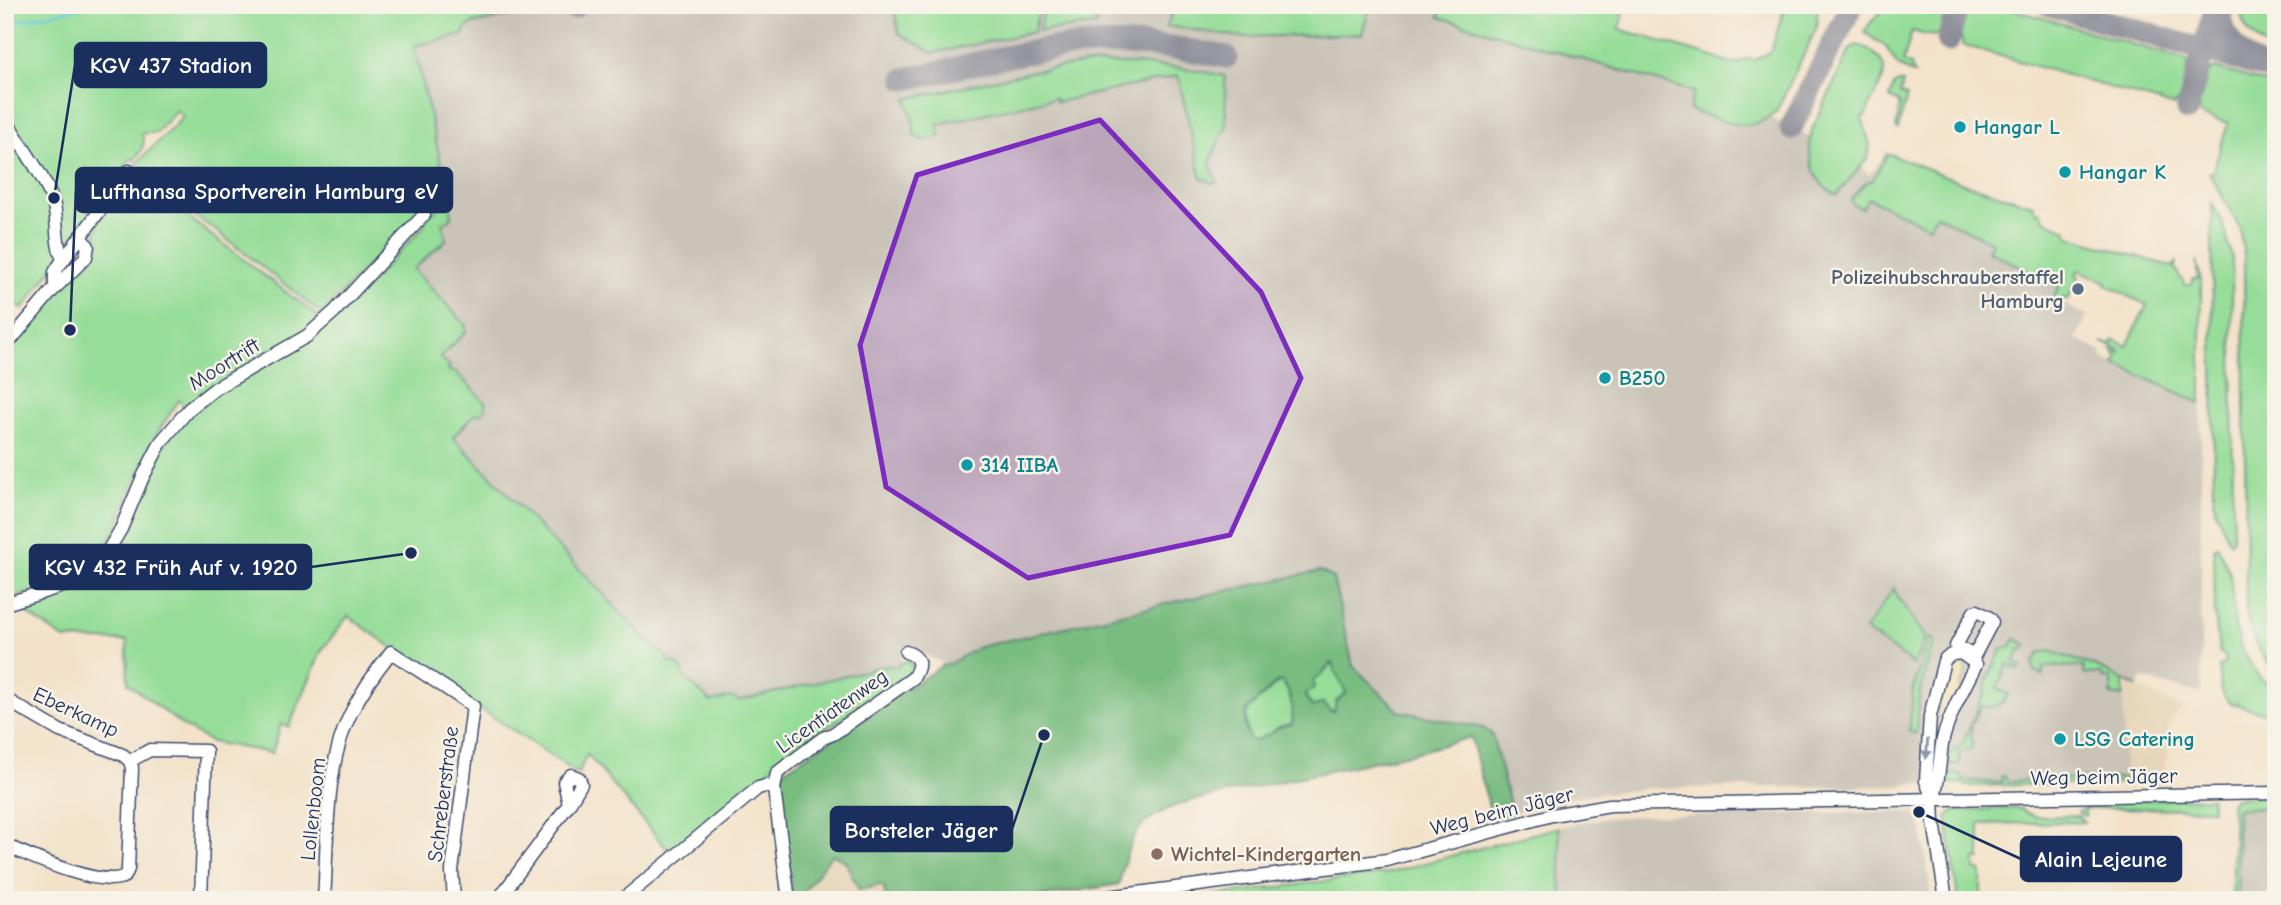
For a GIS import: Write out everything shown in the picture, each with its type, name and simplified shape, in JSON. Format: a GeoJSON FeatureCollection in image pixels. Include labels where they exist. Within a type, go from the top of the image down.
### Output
{"type":"FeatureCollection","features":[{"type":"Feature","properties":{"kind":"street"},"geometry":{"type":"LineString","coordinates":[[5,118],[51,197],[58,223],[59,253],[64,259]]}},
{"type":"Feature","properties":{"kind":"street"},"geometry":{"type":"LineString","coordinates":[[55,288],[55,272],[129,171]]}},
{"type":"Feature","properties":{"kind":"street","name":"Moortrift"},"geometry":{"type":"LineString","coordinates":[[5,604],[69,584],[93,569],[103,559],[121,529],[161,442],[189,409],[216,388],[307,336],[334,312],[424,215]]}},
{"type":"Feature","properties":{"kind":"street"},"geometry":{"type":"LineString","coordinates":[[5,347],[55,288],[86,257],[88,246],[80,238]]}},
{"type":"Feature","properties":{"kind":"street","name":"Lollenboom"},"geometry":{"type":"LineString","coordinates":[[324,900],[330,797],[336,757],[349,717],[369,679],[391,652]]}},
{"type":"Feature","properties":{"kind":"street","name":"Schreberstraße"},"geometry":{"type":"LineString","coordinates":[[391,652],[472,706],[453,871],[454,900]]}},
{"type":"Feature","properties":{"kind":"street","name":"Licentiatenweg"},"geometry":{"type":"LineString","coordinates":[[774,789],[777,773],[823,738],[833,734],[913,678],[920,662],[917,657],[905,652]]}},
{"type":"Feature","properties":{"kind":"street"},"geometry":{"type":"LineString","coordinates":[[1933,799],[1947,728],[1976,664],[1961,653],[1953,654],[1944,662],[1932,708],[1926,769],[1927,785],[1933,799],[1946,900]]}},
{"type":"Feature","properties":{"kind":"street","name":"Eberkamp"},"geometry":{"type":"LineString","coordinates":[[5,699],[60,731],[124,755],[130,761]]}},
{"type":"Feature","properties":{"kind":"street"},"geometry":{"type":"LineString","coordinates":[[5,845],[78,874],[113,880],[125,876],[128,869],[132,768],[130,761],[150,750],[206,751],[201,900]]}},
{"type":"Feature","properties":{"kind":"street"},"geometry":{"type":"LineString","coordinates":[[622,900],[758,788],[766,786],[774,789],[789,900]]}},
{"type":"Feature","properties":{"kind":"street","name":"Weg beim Jäger"},"geometry":{"type":"LineString","coordinates":[[1085,900],[1387,860],[1552,815],[1610,804],[2276,793]]}},
{"type":"Feature","properties":{"kind":"street"},"geometry":{"type":"LineString","coordinates":[[498,900],[569,804]]}},
{"type":"Feature","properties":{"kind":"highlighted area"},"geometry":{"type":"Polygon","coordinates":[[[1100,120],[1261,292],[1301,378],[1230,535],[1028,578],[886,487],[860,345],[917,175],[1100,120]]]}},
{"type":"Feature","properties":{"kind":"shaded area"},"geometry":{"type":"Polygon","coordinates":[[[430,5],[1551,5],[1865,164],[1862,168],[1869,175],[1885,152],[2029,219],[2077,266],[2059,302],[2087,316],[2076,339],[2103,353],[2101,357],[2201,403],[2201,691],[2199,693],[2142,679],[2138,687],[2123,681],[2125,783],[1966,786],[1947,780],[1905,786],[1651,788],[1571,797],[1512,813],[1492,734],[1483,728],[1399,711],[1353,666],[1333,579],[1169,603],[979,647],[947,665],[910,647],[902,656],[899,668],[739,701],[731,697],[711,702],[648,641],[453,436],[476,414],[439,357],[466,332],[465,324],[413,269],[424,226],[424,206],[380,57],[430,5]]]}},
{"type":"Feature","properties":{"kind":"shaded area"},"geometry":{"type":"Polygon","coordinates":[[[2123,681],[2185,709],[2178,711],[2168,728],[2165,782],[2125,783],[2123,681]]]}},
{"type":"Feature","properties":{"kind":"shaded area"},"geometry":{"type":"Polygon","coordinates":[[[2276,806],[2276,900],[2232,900],[2234,829],[2231,807],[2276,806]]]}},
{"type":"Feature","properties":{"kind":"shaded area"},"geometry":{"type":"Polygon","coordinates":[[[1913,812],[1920,819],[1932,900],[1562,900],[1559,827],[1606,818],[1642,816],[1913,812]]]}},
{"type":"Feature","properties":{"kind":"shaded area"},"geometry":{"type":"Polygon","coordinates":[[[832,854],[884,887],[886,900],[799,900],[832,854]]]}},
{"type":"Feature","properties":{"kind":"green space"},"geometry":{"type":"Polygon","coordinates":[[[5,5],[522,5],[526,12],[472,24],[464,30],[463,35],[414,46],[447,190],[424,212],[423,207],[322,314],[214,229],[177,204],[136,164],[183,117],[176,110],[157,133],[142,134],[143,145],[139,154],[134,160],[131,158],[23,309],[5,295],[5,5]]]}},
{"type":"Feature","properties":{"kind":"green space"},"geometry":{"type":"Polygon","coordinates":[[[898,5],[1040,5],[1034,32],[933,53],[899,33],[894,8],[898,5]]]}},
{"type":"Feature","properties":{"kind":"green space"},"geometry":{"type":"Polygon","coordinates":[[[1044,5],[1088,5],[1097,25],[1039,31],[1044,5]]]}},
{"type":"Feature","properties":{"kind":"green space"},"geometry":{"type":"Polygon","coordinates":[[[1173,5],[1370,5],[1362,34],[1241,37],[1166,26],[1175,8],[1173,5]]]}},
{"type":"Feature","properties":{"kind":"green space"},"geometry":{"type":"Polygon","coordinates":[[[1442,5],[1626,5],[1619,29],[1736,64],[1748,58],[1755,60],[1771,51],[1784,10],[1787,8],[1780,5],[1818,5],[1816,29],[1776,112],[1755,124],[1745,125],[1689,110],[1694,92],[1439,17],[1442,5]]]}},
{"type":"Feature","properties":{"kind":"green space"},"geometry":{"type":"Polygon","coordinates":[[[1888,5],[1948,5],[1941,33],[1931,36],[1912,31],[1903,62],[1911,65],[1914,74],[1898,66],[1886,47],[1864,32],[1888,5]]]}},
{"type":"Feature","properties":{"kind":"green space"},"geometry":{"type":"Polygon","coordinates":[[[1969,5],[1998,5],[2183,59],[2191,69],[2189,82],[2173,106],[1963,45],[1960,34],[1969,5]]]}},
{"type":"Feature","properties":{"kind":"green space"},"geometry":{"type":"Polygon","coordinates":[[[2239,5],[2276,5],[2276,52],[2262,44],[2246,28],[2239,5]]]}},
{"type":"Feature","properties":{"kind":"green space"},"geometry":{"type":"Polygon","coordinates":[[[1854,46],[1865,47],[1875,54],[1884,69],[1867,115],[1862,117],[1870,145],[1868,158],[1837,195],[1822,184],[1813,168],[1810,139],[1850,49],[1854,46]]]}},
{"type":"Feature","properties":{"kind":"green space"},"geometry":{"type":"Polygon","coordinates":[[[1084,64],[1155,66],[1225,76],[1226,130],[1223,131],[1210,163],[1217,182],[1202,180],[1178,76],[1057,102],[1055,98],[938,124],[940,136],[922,140],[914,136],[907,99],[1034,71],[1084,64]]]}},
{"type":"Feature","properties":{"kind":"green space"},"geometry":{"type":"Polygon","coordinates":[[[2215,68],[2276,86],[2276,673],[2256,643],[2246,608],[2244,254],[2240,228],[2209,172],[2213,172],[2228,123],[2201,115],[2198,103],[2202,82],[2215,68]]]}},
{"type":"Feature","properties":{"kind":"green space"},"geometry":{"type":"Polygon","coordinates":[[[1903,83],[1900,94],[1907,96],[1898,129],[1900,103],[1890,97],[1894,85],[1903,83]]]}},
{"type":"Feature","properties":{"kind":"green space"},"geometry":{"type":"Polygon","coordinates":[[[1890,154],[1968,185],[2034,205],[2036,212],[2040,211],[2045,221],[2066,230],[2068,236],[2173,267],[2177,261],[2175,268],[2184,285],[2192,285],[2193,279],[2198,279],[2196,261],[2201,279],[2201,403],[2115,364],[2118,358],[2111,349],[2120,353],[2120,350],[2102,342],[2111,345],[2114,340],[2127,346],[2147,305],[2106,285],[2107,282],[2078,270],[2076,274],[2079,276],[2068,300],[2063,298],[2061,303],[2052,300],[2059,286],[1988,251],[1992,242],[1936,215],[1929,227],[1868,198],[1862,209],[1852,204],[1851,199],[1865,183],[1872,180],[1890,154]]]}},
{"type":"Feature","properties":{"kind":"green space"},"geometry":{"type":"Polygon","coordinates":[[[133,178],[319,317],[340,314],[424,226],[424,219],[441,206],[450,205],[452,214],[449,221],[443,222],[446,240],[413,269],[465,324],[466,332],[440,357],[450,366],[448,369],[451,372],[455,371],[485,402],[485,409],[480,414],[475,414],[453,437],[648,641],[668,658],[670,663],[682,669],[684,677],[711,702],[732,697],[739,701],[889,665],[898,668],[899,664],[906,661],[914,667],[914,673],[820,732],[769,770],[744,795],[671,854],[587,754],[578,774],[449,688],[348,616],[322,650],[289,727],[281,724],[272,753],[211,742],[183,726],[128,683],[127,641],[64,639],[24,611],[20,602],[25,601],[28,607],[70,592],[83,585],[111,558],[130,524],[160,452],[189,413],[179,400],[154,438],[117,528],[95,562],[72,579],[5,600],[5,353],[92,253],[99,220],[124,182],[133,178]]]}},
{"type":"Feature","properties":{"kind":"green space"},"geometry":{"type":"Polygon","coordinates":[[[2212,204],[2223,223],[2232,258],[2233,540],[2230,542],[2214,508],[2212,204]]]}},
{"type":"Feature","properties":{"kind":"green space"},"geometry":{"type":"Polygon","coordinates":[[[2217,545],[2230,573],[2235,626],[2242,650],[2259,677],[2276,691],[2274,716],[2237,703],[2233,705],[2223,694],[2219,667],[2225,663],[2225,656],[2219,652],[2215,615],[2214,548],[2217,545]]]}},
{"type":"Feature","properties":{"kind":"green space"},"geometry":{"type":"Polygon","coordinates":[[[1320,571],[1333,578],[1353,666],[1399,711],[1483,728],[1492,734],[1512,813],[1492,819],[1471,737],[1414,753],[1189,801],[1171,808],[1147,821],[1132,840],[1119,884],[1022,900],[886,900],[884,887],[881,885],[859,890],[845,861],[832,854],[798,899],[793,900],[776,776],[943,665],[979,647],[1320,571]],[[1331,663],[1314,679],[1314,688],[1305,695],[1312,707],[1323,703],[1330,711],[1334,711],[1336,702],[1346,692],[1331,663]],[[1281,681],[1246,711],[1245,725],[1249,739],[1254,741],[1279,727],[1292,724],[1291,701],[1281,681]]]}},
{"type":"Feature","properties":{"kind":"green space"},"geometry":{"type":"Polygon","coordinates":[[[1894,588],[1925,636],[1914,665],[1865,630],[1894,588]]]}},
{"type":"Feature","properties":{"kind":"green space"},"geometry":{"type":"Polygon","coordinates":[[[1928,638],[1934,640],[1919,694],[1916,733],[1909,732],[1913,691],[1928,638]]]}},
{"type":"Feature","properties":{"kind":"green space"},"geometry":{"type":"Polygon","coordinates":[[[2015,639],[2027,645],[2025,650],[2021,649],[2014,663],[2021,666],[2019,670],[2008,664],[1997,688],[2008,694],[2003,702],[1997,705],[1981,707],[1971,726],[1972,749],[1959,751],[1958,765],[1948,764],[1946,758],[1963,743],[1985,691],[1986,682],[2002,649],[2011,647],[2015,639]]]}},
{"type":"Feature","properties":{"kind":"green space"},"geometry":{"type":"Polygon","coordinates":[[[2049,651],[2097,667],[2138,687],[2123,681],[2123,697],[2111,695],[2111,678],[2102,678],[2102,674],[2084,674],[2083,666],[2043,667],[2043,675],[2034,670],[2033,663],[2041,652],[2049,651]]]}},
{"type":"Feature","properties":{"kind":"green space"},"geometry":{"type":"Polygon","coordinates":[[[1332,663],[1346,692],[1334,711],[1312,707],[1305,695],[1313,689],[1314,679],[1332,663]]]}},
{"type":"Feature","properties":{"kind":"green space"},"geometry":{"type":"Polygon","coordinates":[[[1281,681],[1291,701],[1292,724],[1279,727],[1254,741],[1249,739],[1246,722],[1248,711],[1281,681]]]}},
{"type":"Feature","properties":{"kind":"green space"},"geometry":{"type":"Polygon","coordinates":[[[1962,774],[1962,780],[2002,783],[2001,777],[2004,776],[2008,782],[2125,778],[2125,783],[1966,786],[1950,783],[1945,778],[1946,775],[1962,774]]]}},
{"type":"Feature","properties":{"kind":"green space"},"geometry":{"type":"Polygon","coordinates":[[[2276,796],[2276,808],[2237,809],[2238,900],[2232,900],[2234,829],[2231,803],[2235,798],[2276,796]]]}},
{"type":"Feature","properties":{"kind":"green space"},"geometry":{"type":"Polygon","coordinates":[[[2211,798],[2212,809],[2085,808],[2085,816],[2078,812],[2092,801],[2211,798]]]}},
{"type":"Feature","properties":{"kind":"green space"},"geometry":{"type":"Polygon","coordinates":[[[2018,808],[2035,817],[2079,816],[2084,822],[1980,824],[1980,859],[1975,859],[1975,870],[1981,870],[1981,900],[1958,900],[1947,818],[1953,811],[2018,808]]]}},
{"type":"Feature","properties":{"kind":"green space"},"geometry":{"type":"Polygon","coordinates":[[[1559,827],[1562,900],[1179,900],[1388,873],[1559,827]]]}},
{"type":"Feature","properties":{"kind":"sand"},"geometry":{"type":"Polygon","coordinates":[[[1954,660],[1963,663],[1966,672],[1933,762],[1940,700],[1950,663],[1954,660]]]}},
{"type":"Feature","properties":{"kind":"water"},"geometry":{"type":"Polygon","coordinates":[[[1107,5],[1158,5],[1158,12],[1120,12],[1107,5]]]}},
{"type":"Feature","properties":{"kind":"waterway"},"geometry":{"type":"LineString","coordinates":[[5,24],[91,5]]}},
{"type":"Feature","properties":{"kind":"taxiway"},"geometry":{"type":"LineString","coordinates":[[1791,128],[1852,5]]}},
{"type":"Feature","properties":{"kind":"taxiway"},"geometry":{"type":"LineString","coordinates":[[1948,41],[1958,5]]}},
{"type":"Feature","properties":{"kind":"taxiway"},"geometry":{"type":"LineString","coordinates":[[2049,5],[2276,71]]}},
{"type":"Feature","properties":{"kind":"taxiway"},"geometry":{"type":"LineString","coordinates":[[2187,110],[2216,5]]}},
{"type":"Feature","properties":{"kind":"taxiway"},"geometry":{"type":"LineString","coordinates":[[2220,5],[2228,38],[2238,51],[2252,62]]}},
{"type":"Feature","properties":{"kind":"taxiway"},"geometry":{"type":"LineString","coordinates":[[905,79],[1018,54],[1078,46],[1142,45],[1226,57]]}},
{"type":"Feature","properties":{"kind":"place","name":"Hangar L"},"geometry":{"type":"Point","coordinates":[1960,127]}},
{"type":"Feature","properties":{"kind":"place","name":"Hangar K"},"geometry":{"type":"Point","coordinates":[2065,172]}},
{"type":"Feature","properties":{"kind":"place","name":"KGV 437 Stadion"},"geometry":{"type":"Point","coordinates":[54,198]}},
{"type":"Feature","properties":{"kind":"place","name":"Polizeihubschrauberstaffel Hamburg"},"geometry":{"type":"Point","coordinates":[2078,289]}},
{"type":"Feature","properties":{"kind":"place","name":"Lufthansa Sportverein Hamburg eV"},"geometry":{"type":"Point","coordinates":[70,330]}},
{"type":"Feature","properties":{"kind":"place","name":"B250"},"geometry":{"type":"Point","coordinates":[1605,378]}},
{"type":"Feature","properties":{"kind":"place","name":"314 IIBA"},"geometry":{"type":"Point","coordinates":[967,465]}},
{"type":"Feature","properties":{"kind":"place","name":"KGV 432 Früh Auf v. 1920"},"geometry":{"type":"Point","coordinates":[411,553]}},
{"type":"Feature","properties":{"kind":"place","name":"Borsteler Jäger"},"geometry":{"type":"Point","coordinates":[1044,735]}},
{"type":"Feature","properties":{"kind":"place","name":"LSG Catering"},"geometry":{"type":"Point","coordinates":[2060,739]}},
{"type":"Feature","properties":{"kind":"place","name":"Alain Lejeune"},"geometry":{"type":"Point","coordinates":[1919,812]}},
{"type":"Feature","properties":{"kind":"place","name":"Wichtel-Kindergarten"},"geometry":{"type":"Point","coordinates":[1157,854]}}]}
